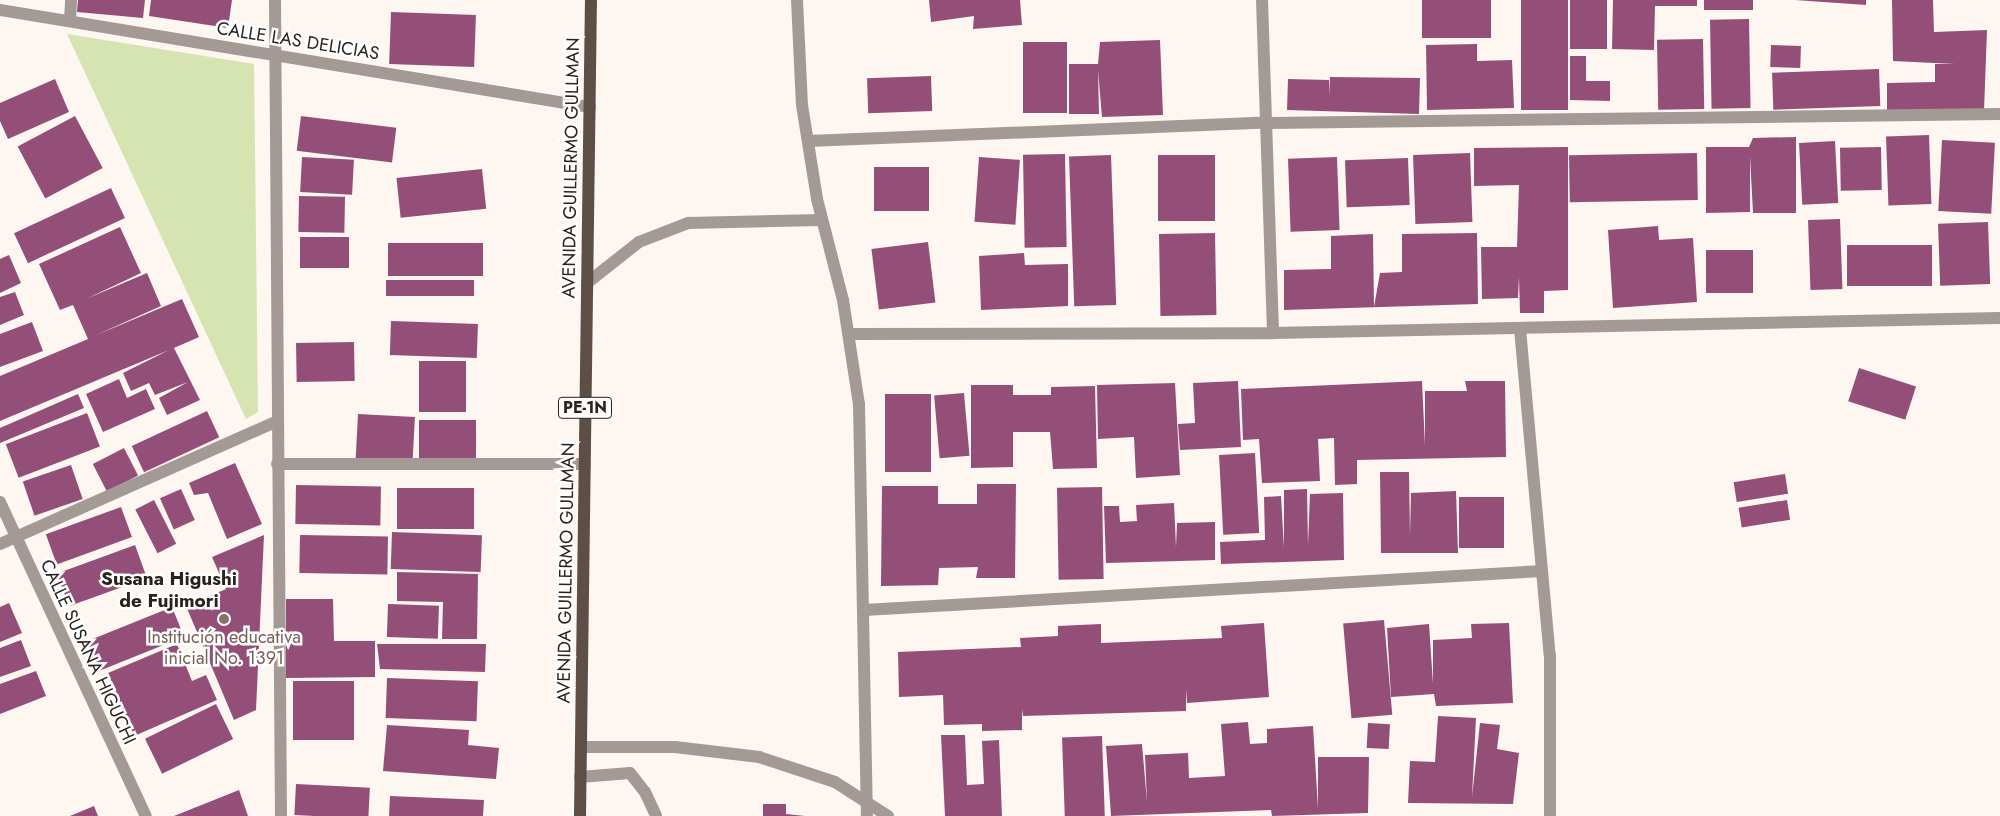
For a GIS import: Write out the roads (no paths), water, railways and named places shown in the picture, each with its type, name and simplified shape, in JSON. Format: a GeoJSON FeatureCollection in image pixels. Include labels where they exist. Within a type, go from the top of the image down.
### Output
{"type":"FeatureCollection","features":[{"type":"Feature","properties":{"kind":"main road","name":"AVENIDA GUILLERMO GULLMAN"},"geometry":{"type":"LineString","coordinates":[[580,816],[592,0]]}},
{"type":"Feature","properties":{"kind":"street"},"geometry":{"type":"LineString","coordinates":[[70,21],[71,0]]}},
{"type":"Feature","properties":{"kind":"street"},"geometry":{"type":"LineString","coordinates":[[275,0],[272,54],[281,816]]}},
{"type":"Feature","properties":{"kind":"street"},"geometry":{"type":"LineString","coordinates":[[797,0],[808,141],[821,220],[849,334],[859,404],[867,816]]}},
{"type":"Feature","properties":{"kind":"street"},"geometry":{"type":"LineString","coordinates":[[1262,0],[1272,333]]}},
{"type":"Feature","properties":{"kind":"street","name":"CALLE LAS DELICIAS"},"geometry":{"type":"LineString","coordinates":[[0,10],[590,107]]}},
{"type":"Feature","properties":{"kind":"street"},"geometry":{"type":"LineString","coordinates":[[808,141],[1266,123],[2000,114]]}},
{"type":"Feature","properties":{"kind":"street"},"geometry":{"type":"LineString","coordinates":[[587,282],[639,242],[688,223],[821,220]]}},
{"type":"Feature","properties":{"kind":"street"},"geometry":{"type":"LineString","coordinates":[[849,334],[1272,333],[2000,318]]}},
{"type":"Feature","properties":{"kind":"street"},"geometry":{"type":"LineString","coordinates":[[1520,329],[1550,656],[1550,816]]}},
{"type":"Feature","properties":{"kind":"street"},"geometry":{"type":"LineString","coordinates":[[0,544],[277,421]]}},
{"type":"Feature","properties":{"kind":"street"},"geometry":{"type":"LineString","coordinates":[[277,464],[585,464]]}},
{"type":"Feature","properties":{"kind":"street","name":"CALLE SUSANA HIGUCHI"},"geometry":{"type":"LineString","coordinates":[[0,502],[146,816]]}},
{"type":"Feature","properties":{"kind":"street"},"geometry":{"type":"LineString","coordinates":[[864,610],[1542,571]]}},
{"type":"Feature","properties":{"kind":"street"},"geometry":{"type":"LineString","coordinates":[[581,747],[676,747],[759,757],[835,782],[888,816]]}},
{"type":"Feature","properties":{"kind":"street"},"geometry":{"type":"LineString","coordinates":[[580,777],[630,773],[645,792],[656,816]]}},
{"type":"Feature","properties":{"kind":"place","name":"Institución educativa inicial No. 1391"},"geometry":{"type":"Point","coordinates":[224,619]}},
{"type":"Feature","properties":{"kind":"district","name":"Susana Higushi de Fujimori"},"geometry":{"type":"Point","coordinates":[169,590]}}]}
